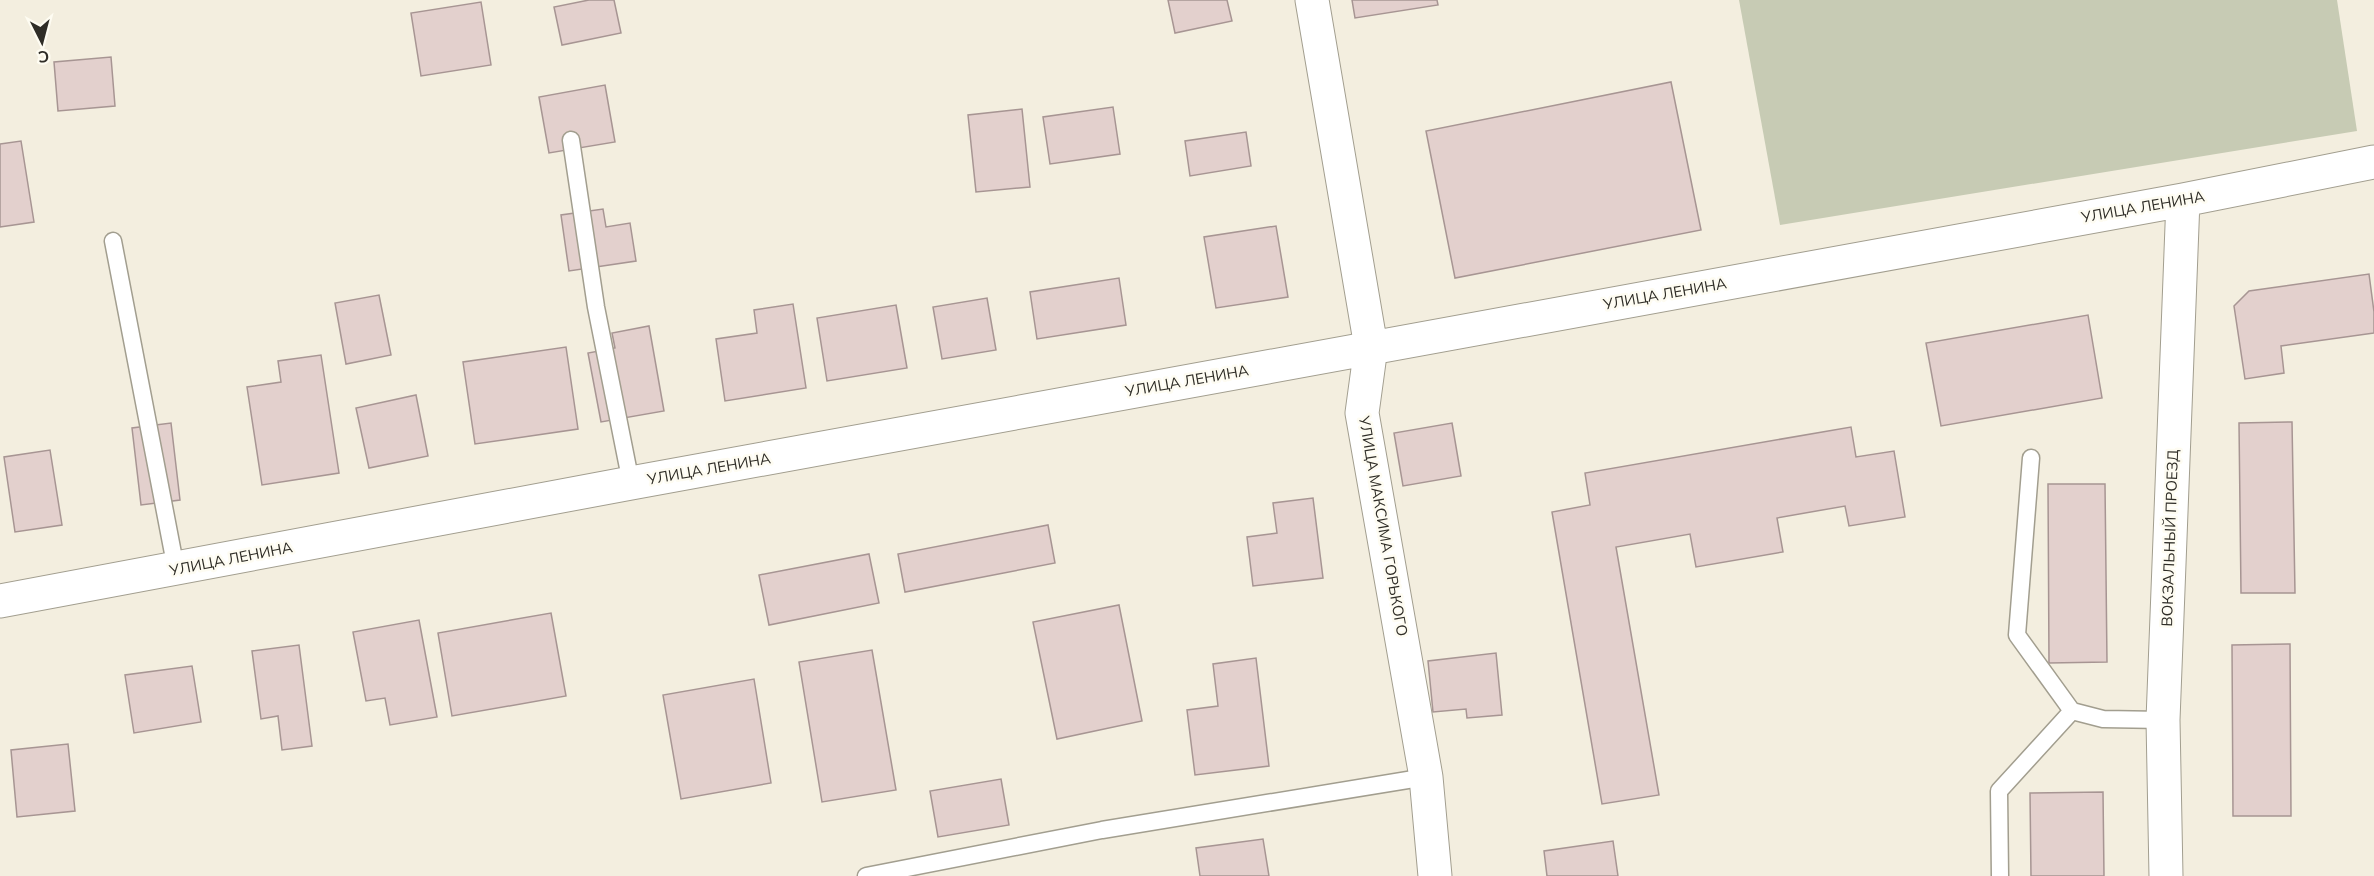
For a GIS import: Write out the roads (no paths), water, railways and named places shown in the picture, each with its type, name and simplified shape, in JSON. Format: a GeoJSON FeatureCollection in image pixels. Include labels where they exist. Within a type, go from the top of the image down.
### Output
{"type":"FeatureCollection","features":[{"type":"Feature","properties":{"kind":"street","name":"УЛИЦА МАКСИМА ГОРЬКОГО"},"geometry":{"type":"LineString","coordinates":[[1312,0],[1371,347],[1362,413],[1426,777],[1435,876]]}},
{"type":"Feature","properties":{"kind":"street","name":"УЛИЦА ЛЕНИНА"},"geometry":{"type":"LineString","coordinates":[[0,601],[1371,347],[2183,200],[2374,162]]}},
{"type":"Feature","properties":{"kind":"street","name":"ВОКЗАЛЬНЫЙ ПРОЕЗД"},"geometry":{"type":"LineString","coordinates":[[2166,876],[2163,720],[2183,200]]}},
{"type":"Feature","properties":{"kind":"lane"},"geometry":{"type":"LineString","coordinates":[[571,140],[596,307],[632,483]]}},
{"type":"Feature","properties":{"kind":"lane"},"geometry":{"type":"LineString","coordinates":[[113,241],[176,569]]}},
{"type":"Feature","properties":{"kind":"lane"},"geometry":{"type":"LineString","coordinates":[[2031,458],[2017,635],[2072,711],[2103,719],[2163,720]]}},
{"type":"Feature","properties":{"kind":"lane"},"geometry":{"type":"LineString","coordinates":[[2000,876],[1999,790],[2072,711]]}},
{"type":"Feature","properties":{"kind":"lane"},"geometry":{"type":"LineString","coordinates":[[866,876],[1102,830],[1426,777]]}}]}
